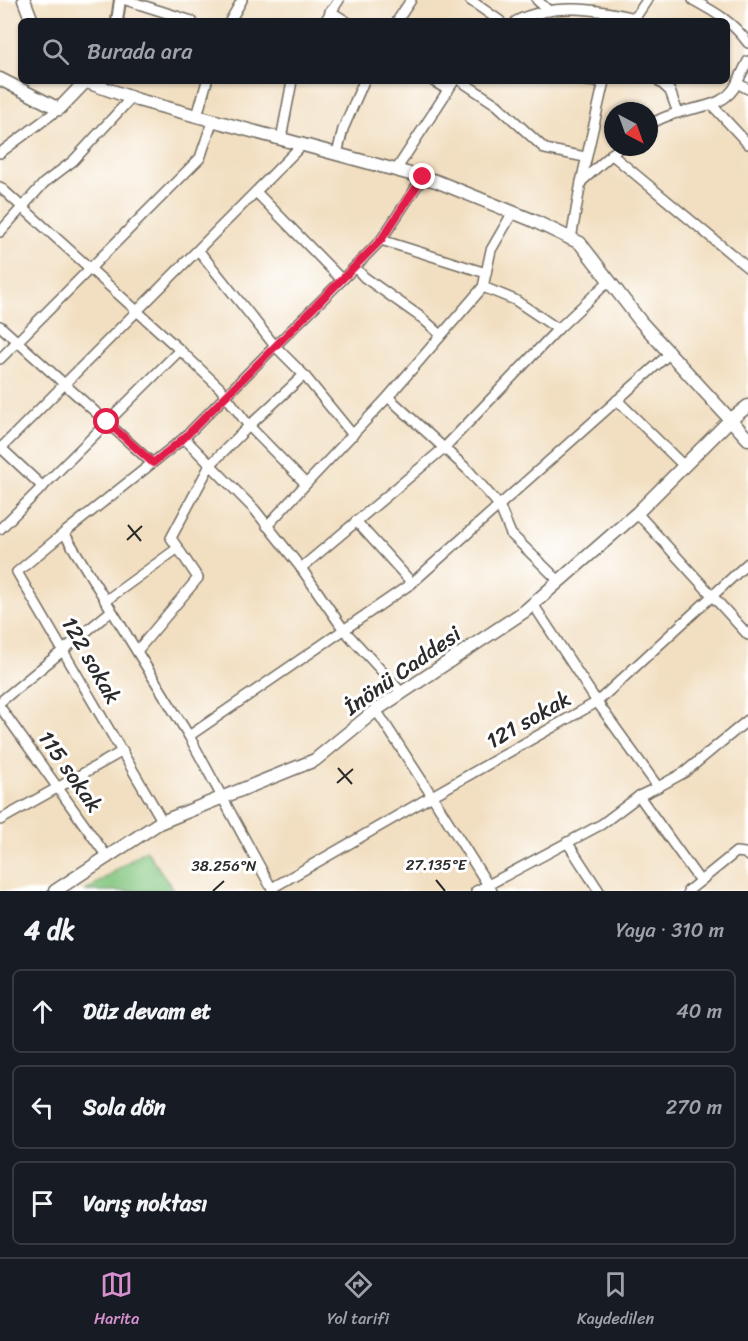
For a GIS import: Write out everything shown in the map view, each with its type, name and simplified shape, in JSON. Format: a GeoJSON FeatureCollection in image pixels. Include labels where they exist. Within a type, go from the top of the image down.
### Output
{"type":"FeatureCollection","features":[{"type":"Feature","properties":{"kind":"main road"},"geometry":{"type":"LineString","coordinates":[[24,0],[31,18]]}},
{"type":"Feature","properties":{"kind":"main road"},"geometry":{"type":"LineString","coordinates":[[0,79],[59,109],[82,84]]}},
{"type":"Feature","properties":{"kind":"main road"},"geometry":{"type":"LineString","coordinates":[[93,84],[131,98],[423,177],[513,212],[580,243],[641,322],[748,439]]}},
{"type":"Feature","properties":{"kind":"main road","name":"İnönü Caddesi"},"geometry":{"type":"LineString","coordinates":[[55,891],[163,822],[315,760],[376,710],[533,604],[637,513],[730,420],[748,406]]}},
{"type":"Feature","properties":{"kind":"street"},"geometry":{"type":"LineString","coordinates":[[117,18],[120,0]]}},
{"type":"Feature","properties":{"kind":"street"},"geometry":{"type":"LineString","coordinates":[[126,0],[183,18]]}},
{"type":"Feature","properties":{"kind":"street"},"geometry":{"type":"LineString","coordinates":[[232,18],[242,0]]}},
{"type":"Feature","properties":{"kind":"street"},"geometry":{"type":"LineString","coordinates":[[326,18],[339,0]]}},
{"type":"Feature","properties":{"kind":"street"},"geometry":{"type":"LineString","coordinates":[[399,18],[411,0]]}},
{"type":"Feature","properties":{"kind":"street"},"geometry":{"type":"LineString","coordinates":[[470,0],[496,18]]}},
{"type":"Feature","properties":{"kind":"street"},"geometry":{"type":"LineString","coordinates":[[537,0],[549,11]]}},
{"type":"Feature","properties":{"kind":"street"},"geometry":{"type":"LineString","coordinates":[[635,18],[647,0]]}},
{"type":"Feature","properties":{"kind":"street"},"geometry":{"type":"LineString","coordinates":[[693,0],[725,18]]}},
{"type":"Feature","properties":{"kind":"street"},"geometry":{"type":"LineString","coordinates":[[530,18],[549,11],[593,9],[627,18]]}},
{"type":"Feature","properties":{"kind":"street"},"geometry":{"type":"LineString","coordinates":[[330,11],[341,18]]}},
{"type":"Feature","properties":{"kind":"street"},"geometry":{"type":"LineString","coordinates":[[730,22],[748,43]]}},
{"type":"Feature","properties":{"kind":"street"},"geometry":{"type":"LineString","coordinates":[[658,121],[678,113],[712,105],[733,92],[748,61]]}},
{"type":"Feature","properties":{"kind":"street"},"geometry":{"type":"LineString","coordinates":[[738,83],[748,89]]}},
{"type":"Feature","properties":{"kind":"street"},"geometry":{"type":"LineString","coordinates":[[197,116],[206,84]]}},
{"type":"Feature","properties":{"kind":"street"},"geometry":{"type":"LineString","coordinates":[[280,139],[291,84]]}},
{"type":"Feature","properties":{"kind":"street"},"geometry":{"type":"LineString","coordinates":[[337,154],[343,129],[363,84]]}},
{"type":"Feature","properties":{"kind":"street"},"geometry":{"type":"LineString","coordinates":[[438,84],[448,90]]}},
{"type":"Feature","properties":{"kind":"street"},"geometry":{"type":"LineString","coordinates":[[396,170],[452,84]]}},
{"type":"Feature","properties":{"kind":"street"},"geometry":{"type":"LineString","coordinates":[[466,84],[497,105],[545,149],[585,157]]}},
{"type":"Feature","properties":{"kind":"street"},"geometry":{"type":"LineString","coordinates":[[570,239],[585,157],[603,84]]}},
{"type":"Feature","properties":{"kind":"street"},"geometry":{"type":"LineString","coordinates":[[662,84],[670,91],[678,113]]}},
{"type":"Feature","properties":{"kind":"street"},"geometry":{"type":"LineString","coordinates":[[0,232],[44,183],[73,161],[131,98]]}},
{"type":"Feature","properties":{"kind":"street"},"geometry":{"type":"LineString","coordinates":[[712,105],[748,144]]}},
{"type":"Feature","properties":{"kind":"street"},"geometry":{"type":"LineString","coordinates":[[0,153],[59,109]]}},
{"type":"Feature","properties":{"kind":"street"},"geometry":{"type":"LineString","coordinates":[[0,359],[88,268],[200,158],[213,120]]}},
{"type":"Feature","properties":{"kind":"street"},"geometry":{"type":"LineString","coordinates":[[43,487],[0,448],[138,313],[302,145]]}},
{"type":"Feature","properties":{"kind":"street"},"geometry":{"type":"LineString","coordinates":[[581,182],[609,156]]}},
{"type":"Feature","properties":{"kind":"street"},"geometry":{"type":"LineString","coordinates":[[613,156],[748,268]]}},
{"type":"Feature","properties":{"kind":"street"},"geometry":{"type":"LineString","coordinates":[[272,890],[224,797],[189,736],[137,651],[110,612],[64,533],[184,438],[381,240],[423,177]]}},
{"type":"Feature","properties":{"kind":"street"},"geometry":{"type":"LineString","coordinates":[[0,187],[180,350],[226,396],[249,426],[306,484]]}},
{"type":"Feature","properties":{"kind":"street"},"geometry":{"type":"LineString","coordinates":[[256,192],[342,280]]}},
{"type":"Feature","properties":{"kind":"street"},"geometry":{"type":"LineString","coordinates":[[267,526],[388,397],[483,287],[491,250],[513,212]]}},
{"type":"Feature","properties":{"kind":"street"},"geometry":{"type":"LineString","coordinates":[[381,240],[486,273]]}},
{"type":"Feature","properties":{"kind":"street"},"geometry":{"type":"LineString","coordinates":[[198,251],[275,346],[304,375],[353,435]]}},
{"type":"Feature","properties":{"kind":"street"},"geometry":{"type":"LineString","coordinates":[[355,267],[364,277],[422,318],[441,335]]}},
{"type":"Feature","properties":{"kind":"street"},"geometry":{"type":"LineString","coordinates":[[301,568],[444,448],[558,329],[610,279]]}},
{"type":"Feature","properties":{"kind":"street"},"geometry":{"type":"LineString","coordinates":[[483,287],[515,300],[558,329]]}},
{"type":"Feature","properties":{"kind":"street"},"geometry":{"type":"LineString","coordinates":[[0,326],[153,463]]}},
{"type":"Feature","properties":{"kind":"street"},"geometry":{"type":"LineString","coordinates":[[0,529],[180,350]]}},
{"type":"Feature","properties":{"kind":"street"},"geometry":{"type":"LineString","coordinates":[[189,736],[412,583],[669,354]]}},
{"type":"Feature","properties":{"kind":"street"},"geometry":{"type":"LineString","coordinates":[[137,651],[198,578],[171,538],[210,465],[304,375]]}},
{"type":"Feature","properties":{"kind":"street"},"geometry":{"type":"LineString","coordinates":[[388,397],[444,448],[500,505],[511,534],[559,581]]}},
{"type":"Feature","properties":{"kind":"street"},"geometry":{"type":"LineString","coordinates":[[617,400],[684,466]]}},
{"type":"Feature","properties":{"kind":"street"},"geometry":{"type":"LineString","coordinates":[[184,438],[267,526],[301,568],[344,630],[402,693]]}},
{"type":"Feature","properties":{"kind":"street"},"geometry":{"type":"LineString","coordinates":[[637,513],[748,635]]}},
{"type":"Feature","properties":{"kind":"street"},"geometry":{"type":"LineString","coordinates":[[356,521],[412,583]]}},
{"type":"Feature","properties":{"kind":"street","name":"122 sokak"},"geometry":{"type":"LineString","coordinates":[[64,533],[17,572],[163,822]]}},
{"type":"Feature","properties":{"kind":"street"},"geometry":{"type":"LineString","coordinates":[[105,601],[178,548]]}},
{"type":"Feature","properties":{"kind":"street"},"geometry":{"type":"LineString","coordinates":[[533,604],[597,702],[748,564]]}},
{"type":"Feature","properties":{"kind":"street"},"geometry":{"type":"LineString","coordinates":[[0,702],[110,612]]}},
{"type":"Feature","properties":{"kind":"street","name":"121 sokak"},"geometry":{"type":"LineString","coordinates":[[272,890],[597,702],[658,787]]}},
{"type":"Feature","properties":{"kind":"street","name":"115 sokak"},"geometry":{"type":"LineString","coordinates":[[0,707],[108,858]]}},
{"type":"Feature","properties":{"kind":"street"},"geometry":{"type":"LineString","coordinates":[[376,710],[490,888]]}},
{"type":"Feature","properties":{"kind":"street"},"geometry":{"type":"LineString","coordinates":[[476,891],[490,888],[602,824],[639,796],[685,772],[748,720]]}},
{"type":"Feature","properties":{"kind":"street"},"geometry":{"type":"LineString","coordinates":[[0,820],[123,751]]}},
{"type":"Feature","properties":{"kind":"street"},"geometry":{"type":"LineString","coordinates":[[639,796],[700,881]]}},
{"type":"Feature","properties":{"kind":"street"},"geometry":{"type":"LineString","coordinates":[[567,842],[600,891]]}},
{"type":"Feature","properties":{"kind":"street"},"geometry":{"type":"LineString","coordinates":[[688,891],[736,852],[745,853],[748,856]]}},
{"type":"Feature","properties":{"kind":"green space"},"geometry":{"type":"Polygon","coordinates":[[[146,850],[174,891],[86,891],[146,850]]]}},
{"type":"Feature","properties":{"kind":"route"},"geometry":{"type":"LineString","coordinates":[[107,422],[153,463],[184,438],[381,240],[423,177]]}}]}
